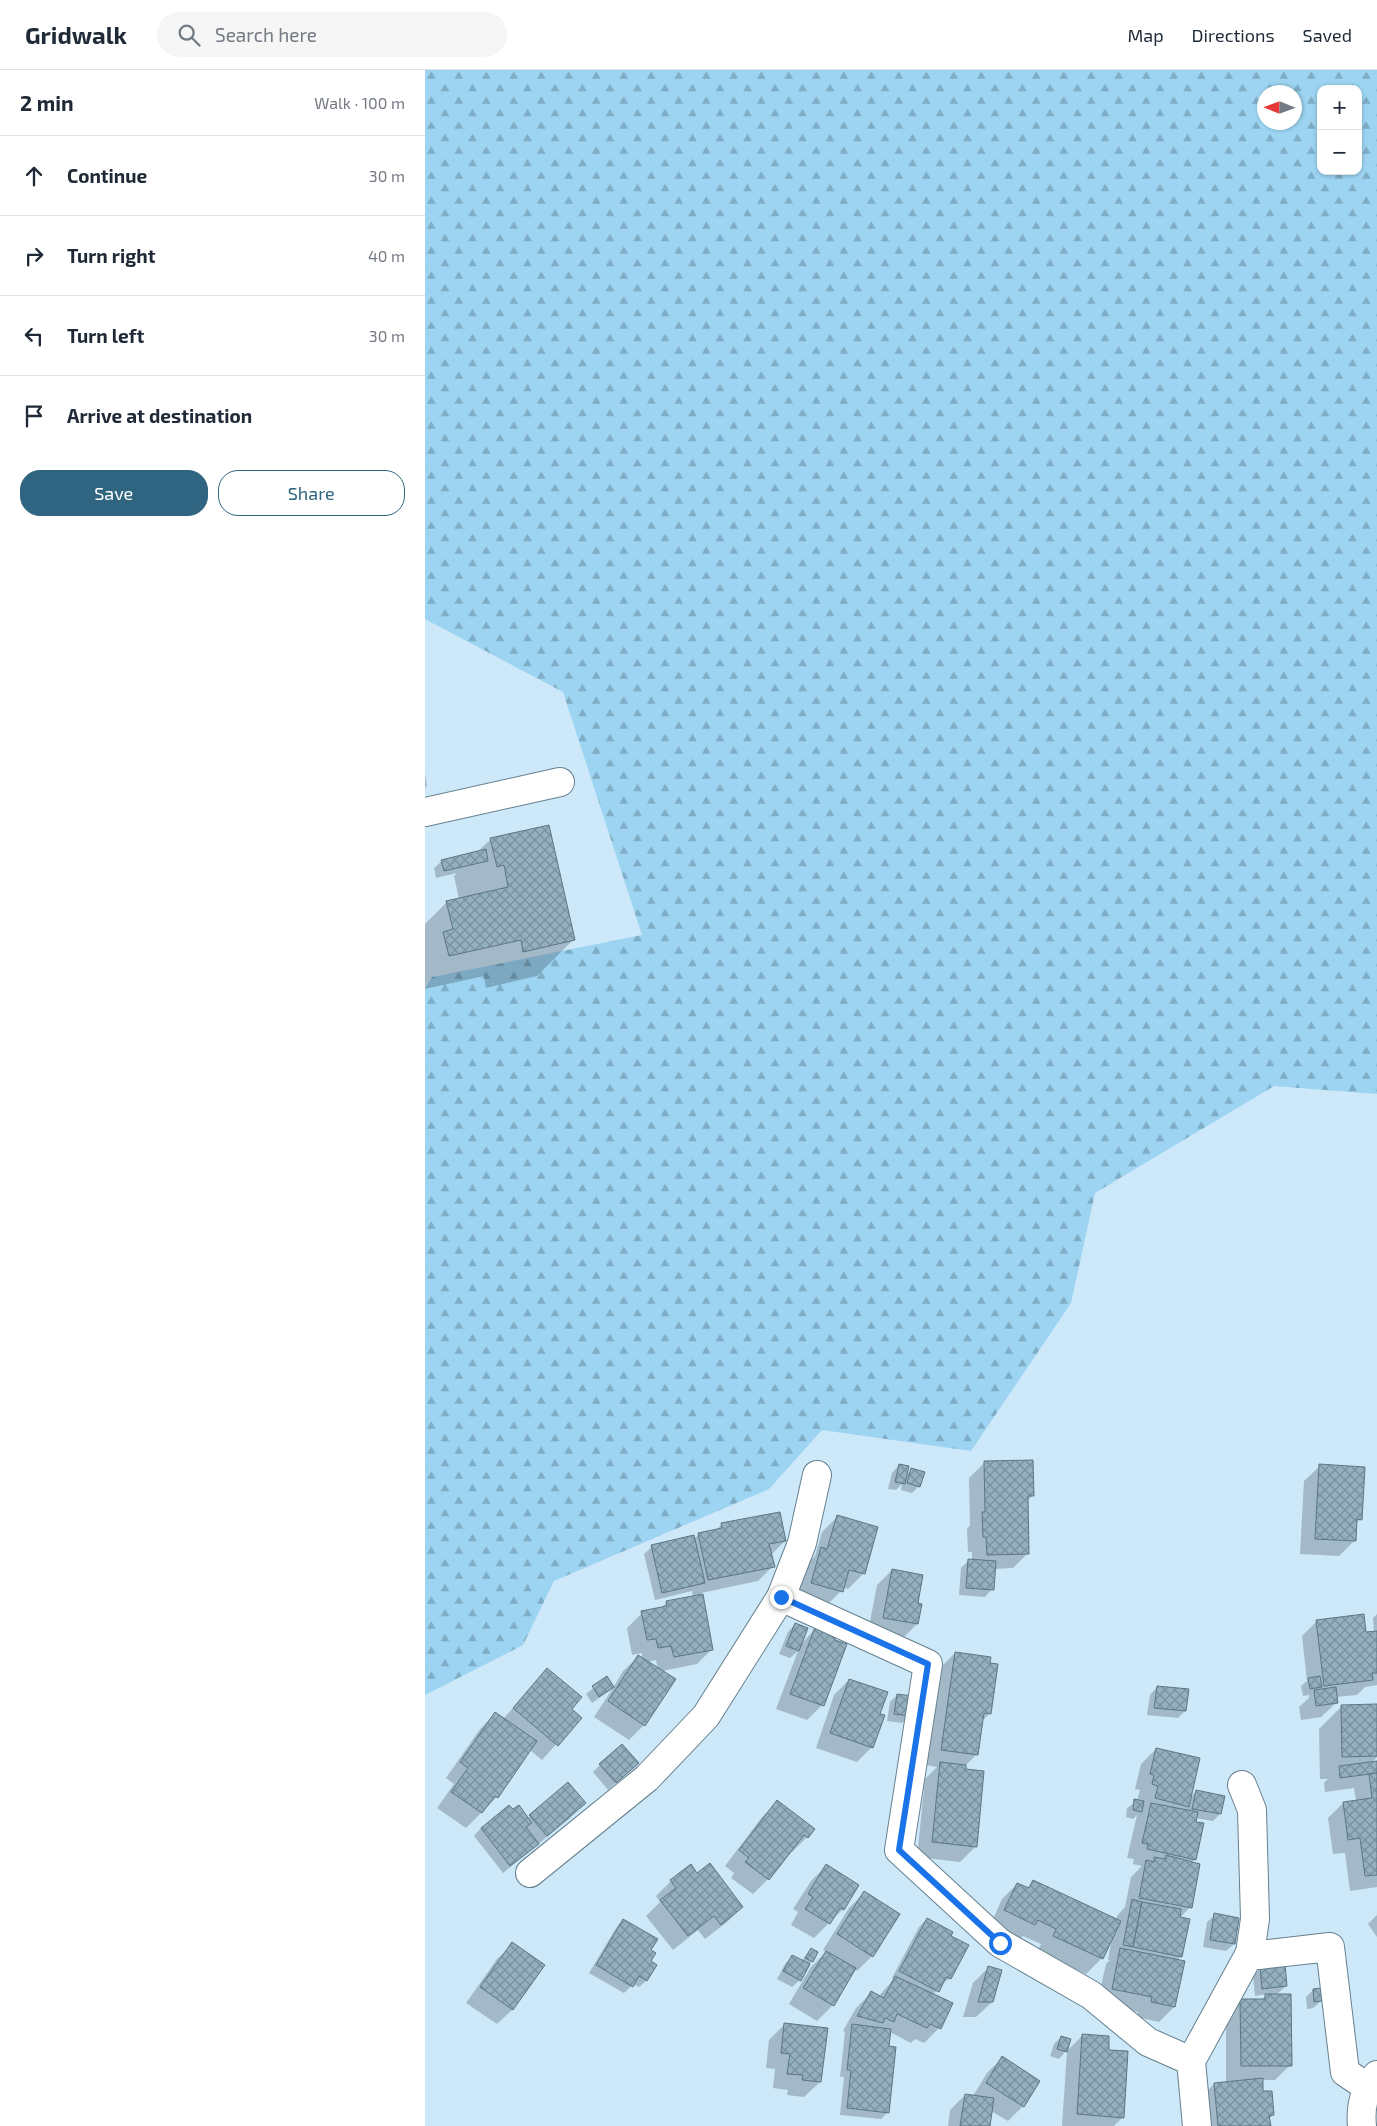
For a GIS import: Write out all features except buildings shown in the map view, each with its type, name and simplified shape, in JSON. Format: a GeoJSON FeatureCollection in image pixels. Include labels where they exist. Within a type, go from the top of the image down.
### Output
{"type":"FeatureCollection","features":[{"type":"Feature","properties":{"kind":"street"},"geometry":{"type":"LineString","coordinates":[[425,812],[559,782]]}},
{"type":"Feature","properties":{"kind":"street"},"geometry":{"type":"LineString","coordinates":[[530,1873],[647,1778],[706,1716],[781,1597],[802,1544],[817,1475]]}},
{"type":"Feature","properties":{"kind":"street"},"geometry":{"type":"LineString","coordinates":[[781,1597],[928,1664],[899,1850],[1000,1943],[1091,1995],[1148,2042],[1191,2061]]}},
{"type":"Feature","properties":{"kind":"street"},"geometry":{"type":"LineString","coordinates":[[1197,2126],[1191,2061],[1250,1953],[1255,1919],[1252,1810],[1242,1785]]}},
{"type":"Feature","properties":{"kind":"street"},"geometry":{"type":"LineString","coordinates":[[1250,1953],[1259,1955],[1330,1947],[1345,2072],[1372,2081],[1360,2112],[1362,2126]]}},
{"type":"Feature","properties":{"kind":"green space"},"geometry":{"type":"Polygon","coordinates":[[[425,70],[1377,70],[1377,1094],[1274,1086],[1095,1193],[1071,1303],[971,1451],[822,1430],[769,1489],[554,1581],[523,1645],[425,1695],[425,989],[432,977],[642,935],[563,692],[425,619],[425,70]]]}},
{"type":"Feature","properties":{"kind":"route"},"geometry":{"type":"LineString","coordinates":[[781,1597],[928,1664],[899,1850],[1000,1943]]}}]}
